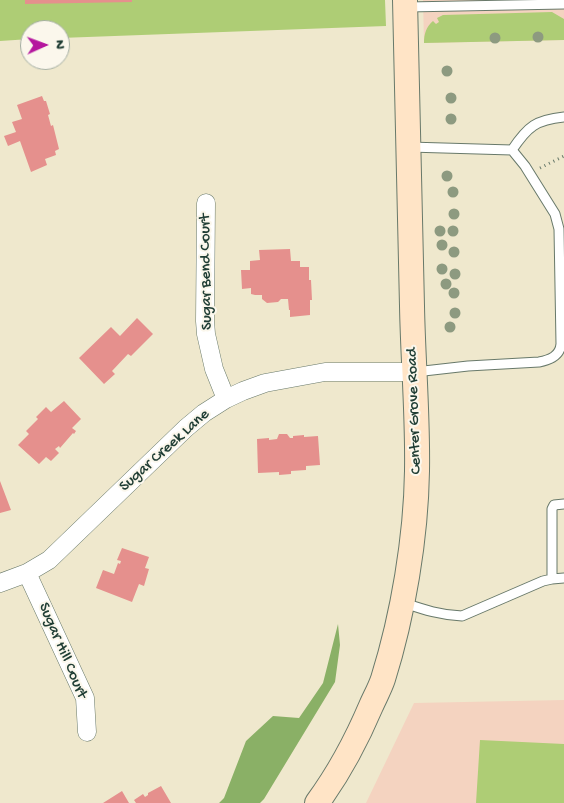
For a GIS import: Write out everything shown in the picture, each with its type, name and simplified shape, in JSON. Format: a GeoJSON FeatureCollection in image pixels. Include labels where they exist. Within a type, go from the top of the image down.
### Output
{"type":"FeatureCollection","features":[{"type":"Feature","properties":{"kind":"street","name":"Center Grove Road"},"geometry":{"type":"LineString","coordinates":[[317,803],[341,766],[359,733],[382,681],[397,627],[413,528],[417,473],[417,418],[414,372],[405,4]]}},
{"type":"Feature","properties":{"kind":"street","name":"Sugar Bend Court"},"geometry":{"type":"LineString","coordinates":[[206,202],[206,334],[214,368],[226,399]]}},
{"type":"Feature","properties":{"kind":"street","name":"Sugar Creek Lane"},"geometry":{"type":"LineString","coordinates":[[0,583],[27,573],[49,560],[186,428],[204,412],[226,399],[265,383],[325,372],[414,372]]}},
{"type":"Feature","properties":{"kind":"street","name":"Sugar Hill Court"},"geometry":{"type":"LineString","coordinates":[[27,573],[85,698],[87,732]]}},
{"type":"Feature","properties":{"kind":"lane"},"geometry":{"type":"LineString","coordinates":[[405,4],[540,2],[564,4]]}},
{"type":"Feature","properties":{"kind":"lane"},"geometry":{"type":"LineString","coordinates":[[512,150],[532,126],[548,119],[564,117]]}},
{"type":"Feature","properties":{"kind":"lane"},"geometry":{"type":"LineString","coordinates":[[408,147],[512,150],[525,166],[558,222],[562,307],[562,350],[544,361],[414,372]]}},
{"type":"Feature","properties":{"kind":"lane"},"geometry":{"type":"LineString","coordinates":[[552,579],[552,509],[554,505],[564,504]]}},
{"type":"Feature","properties":{"kind":"lane"},"geometry":{"type":"LineString","coordinates":[[402,602],[429,612],[462,616],[543,581],[564,578]]}},
{"type":"Feature","properties":{"kind":"path"},"geometry":{"type":"LineString","coordinates":[[538,169],[564,156]]}},
{"type":"Feature","properties":{"kind":"shaded area"},"geometry":{"type":"Polygon","coordinates":[[[423,0],[564,0],[564,40],[424,43],[423,0]]]}},
{"type":"Feature","properties":{"kind":"shaded area"},"geometry":{"type":"Polygon","coordinates":[[[564,700],[564,803],[366,803],[414,703],[564,700]]]}},
{"type":"Feature","properties":{"kind":"green space"},"geometry":{"type":"Polygon","coordinates":[[[0,0],[385,0],[386,26],[70,38],[70,20],[20,20],[20,40],[0,41],[0,0]]]}},
{"type":"Feature","properties":{"kind":"green space"},"geometry":{"type":"Polygon","coordinates":[[[552,12],[564,19],[564,40],[424,43],[425,34],[429,26],[433,21],[436,24],[439,22],[437,18],[443,15],[552,12]]]}},
{"type":"Feature","properties":{"kind":"green space"},"geometry":{"type":"Polygon","coordinates":[[[338,624],[340,645],[335,682],[264,799],[260,803],[219,803],[224,798],[246,741],[273,716],[299,718],[323,683],[338,624]]]}},
{"type":"Feature","properties":{"kind":"green space"},"geometry":{"type":"Polygon","coordinates":[[[480,740],[564,744],[564,803],[476,803],[480,740]]]}},
{"type":"Feature","properties":{"kind":"building"},"geometry":{"type":"Polygon","coordinates":[[[25,0],[132,0],[132,2],[25,4],[25,0]]]}},
{"type":"Feature","properties":{"kind":"building"},"geometry":{"type":"Polygon","coordinates":[[[42,96],[44,101],[46,101],[50,114],[48,115],[51,126],[53,125],[59,149],[55,151],[56,155],[45,159],[47,165],[31,172],[20,141],[8,146],[4,136],[16,132],[12,122],[22,119],[17,105],[42,96]]]}},
{"type":"Feature","properties":{"kind":"building"},"geometry":{"type":"Polygon","coordinates":[[[290,249],[291,261],[300,261],[300,267],[309,267],[312,300],[310,300],[310,315],[290,317],[288,299],[267,303],[262,299],[262,295],[251,294],[251,288],[242,289],[241,270],[250,270],[250,261],[260,260],[259,250],[290,249]]]}},
{"type":"Feature","properties":{"kind":"building"},"geometry":{"type":"Polygon","coordinates":[[[137,318],[153,334],[131,356],[128,354],[112,371],[115,374],[104,384],[79,358],[111,327],[120,336],[137,318]]]}},
{"type":"Feature","properties":{"kind":"building"},"geometry":{"type":"Polygon","coordinates":[[[64,401],[81,419],[72,428],[76,431],[74,434],[60,448],[59,446],[55,449],[59,453],[51,461],[46,457],[39,464],[18,445],[29,434],[26,431],[38,419],[36,417],[46,407],[51,412],[64,401]]]}},
{"type":"Feature","properties":{"kind":"building"},"geometry":{"type":"Polygon","coordinates":[[[279,434],[287,434],[290,438],[304,435],[304,437],[318,436],[320,465],[306,466],[306,470],[291,471],[291,474],[279,475],[279,472],[258,473],[257,439],[277,439],[279,434]]]}},
{"type":"Feature","properties":{"kind":"building"},"geometry":{"type":"Polygon","coordinates":[[[0,481],[11,510],[0,513],[0,481]]]}},
{"type":"Feature","properties":{"kind":"building"},"geometry":{"type":"Polygon","coordinates":[[[122,548],[149,557],[145,568],[149,569],[144,586],[139,584],[132,602],[96,588],[103,570],[114,574],[118,563],[120,564],[121,561],[117,560],[122,548]]]}},
{"type":"Feature","properties":{"kind":"building"},"geometry":{"type":"Polygon","coordinates":[[[161,786],[171,803],[136,803],[134,800],[143,794],[145,797],[148,793],[161,786]]]}},
{"type":"Feature","properties":{"kind":"building"},"geometry":{"type":"Polygon","coordinates":[[[122,791],[129,803],[103,803],[122,791]]]}}]}
